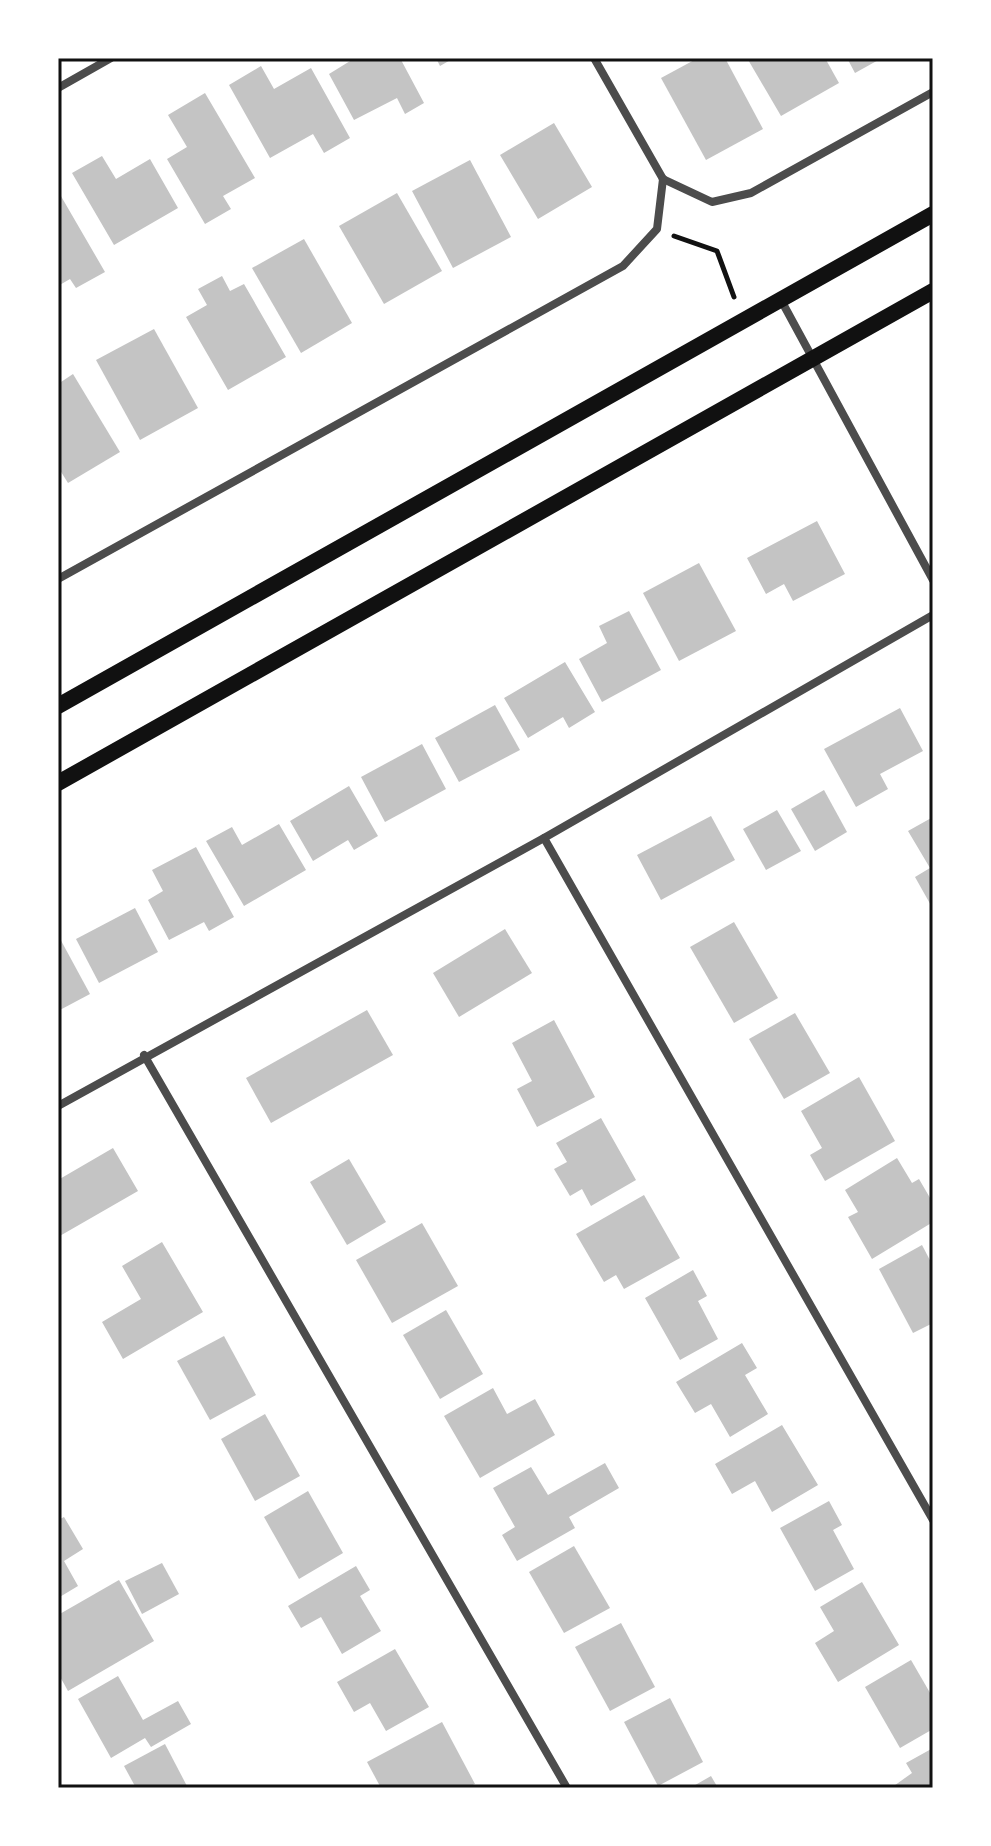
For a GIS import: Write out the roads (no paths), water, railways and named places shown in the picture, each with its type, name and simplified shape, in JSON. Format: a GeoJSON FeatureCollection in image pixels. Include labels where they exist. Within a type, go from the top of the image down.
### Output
{"type":"FeatureCollection","features":[{"type":"Feature","properties":{"kind":"main road"},"geometry":{"type":"LineString","coordinates":[[58,706],[933,214]]}},
{"type":"Feature","properties":{"kind":"main road"},"geometry":{"type":"LineString","coordinates":[[58,783],[933,291]]}},
{"type":"Feature","properties":{"kind":"street"},"geometry":{"type":"LineString","coordinates":[[58,88],[111,58]]}},
{"type":"Feature","properties":{"kind":"street"},"geometry":{"type":"LineString","coordinates":[[594,58],[663,179],[712,202],[751,193],[933,92]]}},
{"type":"Feature","properties":{"kind":"street"},"geometry":{"type":"LineString","coordinates":[[58,579],[623,266],[657,229],[663,179]]}},
{"type":"Feature","properties":{"kind":"street"},"geometry":{"type":"LineString","coordinates":[[781,300],[933,580]]}},
{"type":"Feature","properties":{"kind":"street"},"geometry":{"type":"LineString","coordinates":[[58,1106],[144,1055],[544,838],[933,615]]}},
{"type":"Feature","properties":{"kind":"street"},"geometry":{"type":"LineString","coordinates":[[544,838],[933,1520]]}},
{"type":"Feature","properties":{"kind":"street"},"geometry":{"type":"LineString","coordinates":[[144,1055],[567,1788]]}}]}
